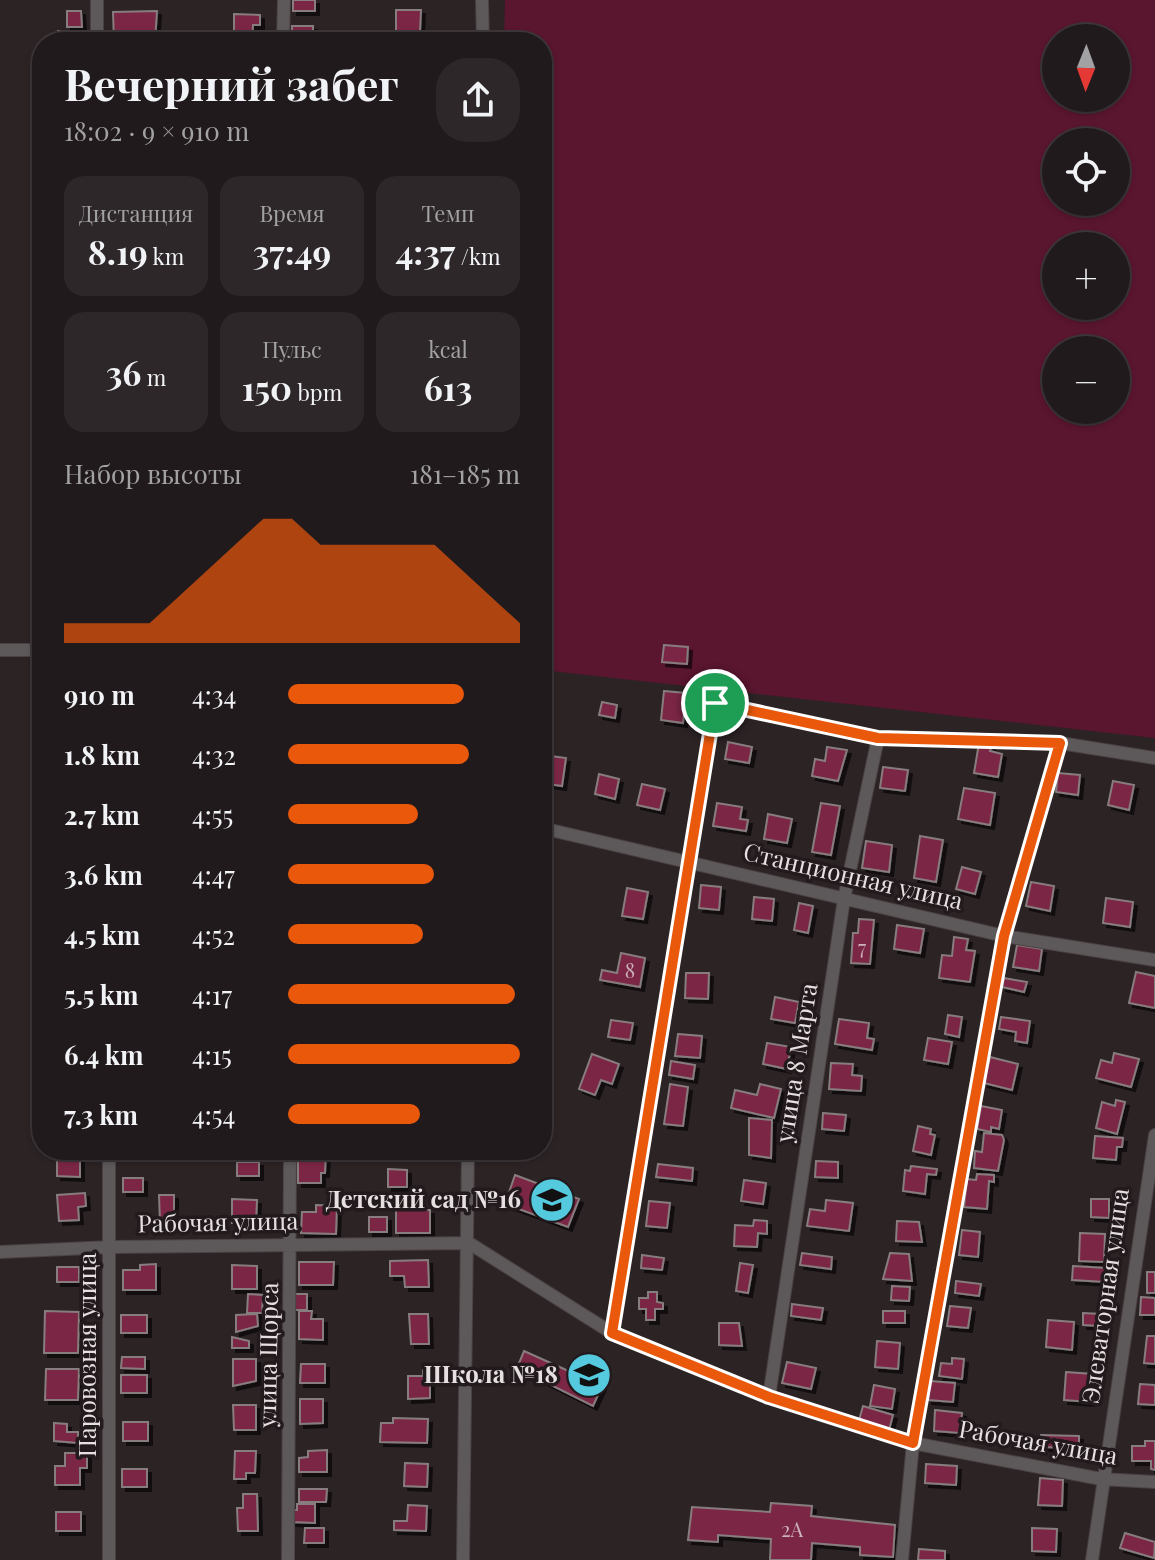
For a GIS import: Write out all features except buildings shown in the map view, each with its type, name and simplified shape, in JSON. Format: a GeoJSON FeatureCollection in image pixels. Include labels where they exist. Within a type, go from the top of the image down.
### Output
{"type":"FeatureCollection","features":[{"type":"Feature","properties":{"kind":"street"},"geometry":{"type":"LineString","coordinates":[[97,0],[97,32]]}},
{"type":"Feature","properties":{"kind":"street"},"geometry":{"type":"LineString","coordinates":[[283,32],[284,0]]}},
{"type":"Feature","properties":{"kind":"street"},"geometry":{"type":"LineString","coordinates":[[482,0],[483,32]]}},
{"type":"Feature","properties":{"kind":"street"},"geometry":{"type":"LineString","coordinates":[[0,650],[32,650]]}},
{"type":"Feature","properties":{"kind":"street"},"geometry":{"type":"LineString","coordinates":[[612,1333],[715,703],[878,738],[1060,743],[1155,758]]}},
{"type":"Feature","properties":{"kind":"street","name":"улица 8 Марта"},"geometry":{"type":"LineString","coordinates":[[769,1397],[844,899],[878,738]]}},
{"type":"Feature","properties":{"kind":"street"},"geometry":{"type":"LineString","coordinates":[[902,1560],[913,1443],[1004,936],[1060,743]]}},
{"type":"Feature","properties":{"kind":"street","name":"Станционная улица"},"geometry":{"type":"LineString","coordinates":[[552,830],[1004,936],[1155,960]]}},
{"type":"Feature","properties":{"kind":"street","name":"Элеваторная улица"},"geometry":{"type":"LineString","coordinates":[[1092,1560],[1101,1479],[1155,1135]]}},
{"type":"Feature","properties":{"kind":"street","name":"Паровозная улица"},"geometry":{"type":"LineString","coordinates":[[109,1160],[109,1560]]}},
{"type":"Feature","properties":{"kind":"street","name":"улица Щорса"},"geometry":{"type":"LineString","coordinates":[[288,1560],[290,1160]]}},
{"type":"Feature","properties":{"kind":"street"},"geometry":{"type":"LineString","coordinates":[[463,1560],[468,1160]]}},
{"type":"Feature","properties":{"kind":"street","name":"Рабочая улица"},"geometry":{"type":"LineString","coordinates":[[0,1252],[111,1247],[469,1243],[612,1333],[769,1397],[913,1443],[1101,1479],[1155,1482]]}},
{"type":"Feature","properties":{"kind":"shaded area"},"geometry":{"type":"Polygon","coordinates":[[[505,0],[1155,0],[1155,738],[552,671],[552,32],[504,32],[505,0]]]}},
{"type":"Feature","properties":{"kind":"place","name":"Детский сад №16"},"geometry":{"type":"Point","coordinates":[552,1200]}},
{"type":"Feature","properties":{"kind":"place","name":"Школа №18"},"geometry":{"type":"Point","coordinates":[589,1375]}},
{"type":"Feature","properties":{"kind":"route"},"geometry":{"type":"LineString","coordinates":[[715,703],[878,738],[1060,743],[1004,936],[913,1443],[769,1397],[612,1333],[715,703]]}}]}
